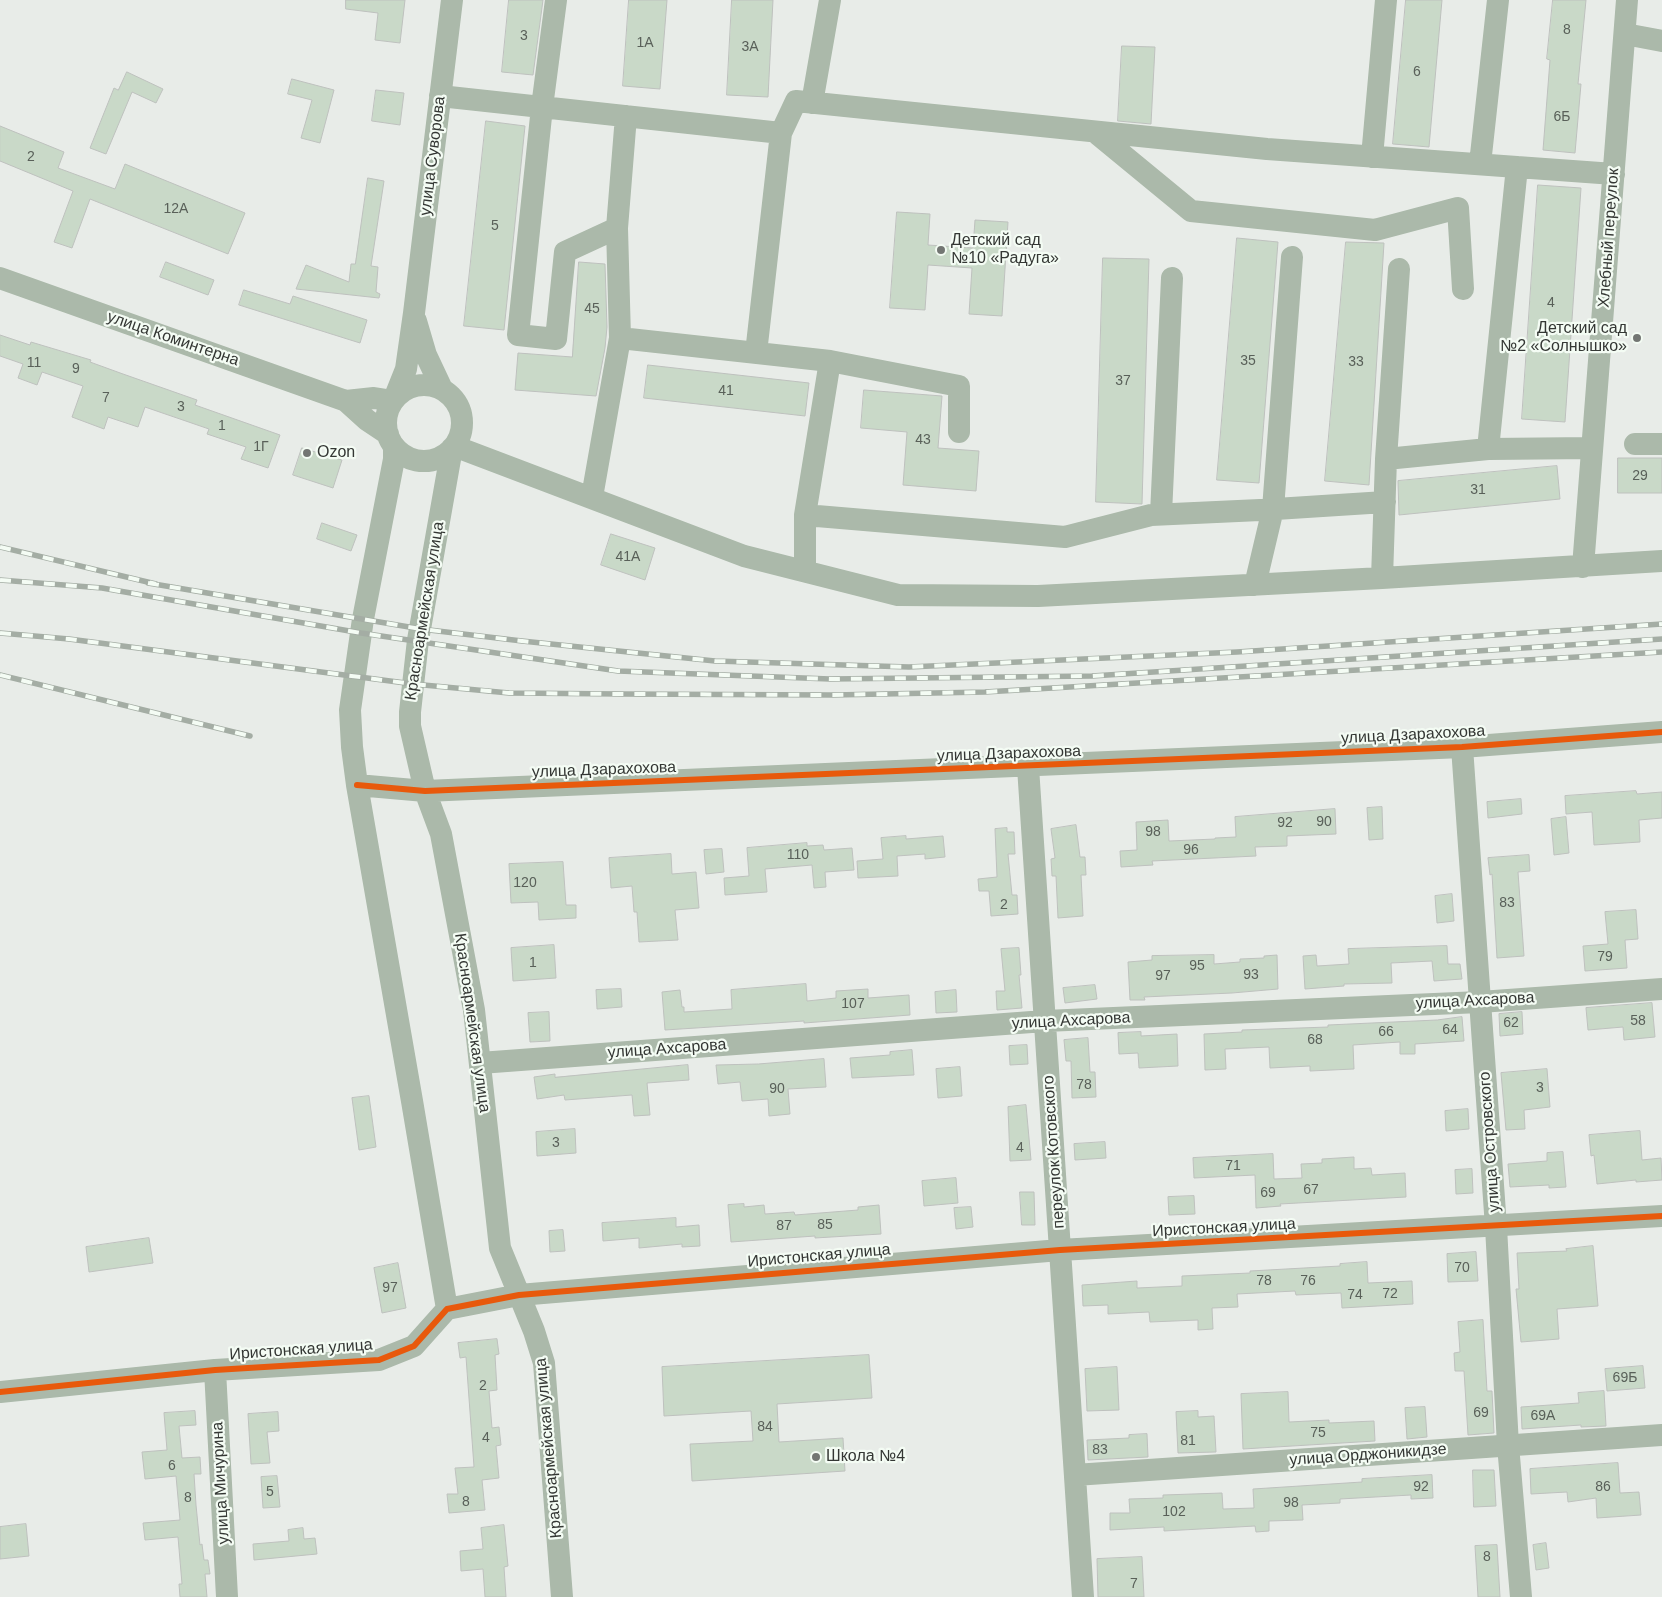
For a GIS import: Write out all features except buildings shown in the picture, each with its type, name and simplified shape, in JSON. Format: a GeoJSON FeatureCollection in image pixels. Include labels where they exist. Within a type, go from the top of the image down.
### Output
{"type":"FeatureCollection","features":[{"type":"Feature","properties":{"kind":"street","name":"улица Суворова"},"geometry":{"type":"LineString","coordinates":[[394,400],[406,370],[452,0]]}},
{"type":"Feature","properties":{"kind":"street"},"geometry":{"type":"LineString","coordinates":[[556,0],[542,107],[518,335],[556,339],[565,252],[616,228]]}},
{"type":"Feature","properties":{"kind":"street"},"geometry":{"type":"LineString","coordinates":[[812,103],[830,0]]}},
{"type":"Feature","properties":{"kind":"street"},"geometry":{"type":"LineString","coordinates":[[1372,157],[1386,0]]}},
{"type":"Feature","properties":{"kind":"street"},"geometry":{"type":"LineString","coordinates":[[1480,164],[1498,0]]}},
{"type":"Feature","properties":{"kind":"street","name":"Хлебный переулок"},"geometry":{"type":"LineString","coordinates":[[1583,566],[1627,0]]}},
{"type":"Feature","properties":{"kind":"street"},"geometry":{"type":"LineString","coordinates":[[1624,34],[1662,41]]}},
{"type":"Feature","properties":{"kind":"street"},"geometry":{"type":"LineString","coordinates":[[440,96],[780,133]]}},
{"type":"Feature","properties":{"kind":"street"},"geometry":{"type":"LineString","coordinates":[[756,353],[780,133],[796,101],[1267,149],[1614,174]]}},
{"type":"Feature","properties":{"kind":"street"},"geometry":{"type":"LineString","coordinates":[[592,497],[620,338],[616,228],[626,116]]}},
{"type":"Feature","properties":{"kind":"street"},"geometry":{"type":"LineString","coordinates":[[1095,132],[1191,211],[1375,230],[1458,208],[1463,289]]}},
{"type":"Feature","properties":{"kind":"street"},"geometry":{"type":"LineString","coordinates":[[1488,449],[1517,167]]}},
{"type":"Feature","properties":{"kind":"street"},"geometry":{"type":"LineString","coordinates":[[1255,585],[1273,509],[1292,257]]}},
{"type":"Feature","properties":{"kind":"street"},"geometry":{"type":"LineString","coordinates":[[1382,578],[1386,459],[1399,269]]}},
{"type":"Feature","properties":{"kind":"street","name":"улица Коминтерна"},"geometry":{"type":"LineString","coordinates":[[0,278],[346,401],[391,440]]}},
{"type":"Feature","properties":{"kind":"street"},"geometry":{"type":"LineString","coordinates":[[1161,514],[1172,278]]}},
{"type":"Feature","properties":{"kind":"street","name":"улица Суворова"},"geometry":{"type":"LineString","coordinates":[[414,312],[426,355],[442,389]]}},
{"type":"Feature","properties":{"kind":"street"},"geometry":{"type":"LineString","coordinates":[[620,338],[830,361],[959,386],[959,432]]}},
{"type":"Feature","properties":{"kind":"street"},"geometry":{"type":"LineString","coordinates":[[805,571],[805,515],[830,361]]}},
{"type":"Feature","properties":{"kind":"street"},"geometry":{"type":"LineString","coordinates":[[447,1309],[357,786],[350,710],[363,619],[394,459],[387,417],[394,400],[404,390],[416,386],[429,385],[442,389],[456,402],[462,421],[503,463]]}},
{"type":"Feature","properties":{"kind":"street","name":"улица Коминтерна"},"geometry":{"type":"LineString","coordinates":[[346,401],[374,398],[394,400]]}},
{"type":"Feature","properties":{"kind":"street","name":"Красноармейская улица"},"geometry":{"type":"LineString","coordinates":[[462,421],[460,436],[453,447],[418,640],[410,712],[412,740],[425,791],[441,834],[474,1010],[500,1248],[534,1330],[544,1363],[562,1597]]}},
{"type":"Feature","properties":{"kind":"street"},"geometry":{"type":"LineString","coordinates":[[391,440],[408,457],[426,461],[437,458],[453,447],[503,463],[744,556],[898,594],[1038,596],[1662,561]]}},
{"type":"Feature","properties":{"kind":"street"},"geometry":{"type":"LineString","coordinates":[[1635,444],[1662,444]]}},
{"type":"Feature","properties":{"kind":"street"},"geometry":{"type":"LineString","coordinates":[[1386,459],[1488,449],[1592,448]]}},
{"type":"Feature","properties":{"kind":"street"},"geometry":{"type":"LineString","coordinates":[[805,515],[1066,537],[1151,515],[1385,502]]}},
{"type":"Feature","properties":{"kind":"street","name":"улица Дзарахохова"},"geometry":{"type":"LineString","coordinates":[[357,786],[425,791],[1028,767],[1462,747],[1662,732]]}},
{"type":"Feature","properties":{"kind":"street","name":"улица Островского"},"geometry":{"type":"LineString","coordinates":[[1462,747],[1496,1227],[1508,1445],[1521,1597]]}},
{"type":"Feature","properties":{"kind":"street","name":"переулок Котовского"},"geometry":{"type":"LineString","coordinates":[[1028,767],[1083,1597]]}},
{"type":"Feature","properties":{"kind":"street","name":"улица Ахсарова"},"geometry":{"type":"LineString","coordinates":[[480,1063],[1045,1021],[1480,1002],[1662,989]]}},
{"type":"Feature","properties":{"kind":"street","name":"Иристонская улица"},"geometry":{"type":"LineString","coordinates":[[0,1392],[216,1370],[379,1360],[414,1346],[447,1309],[519,1295],[1060,1250],[1496,1227],[1662,1216]]}},
{"type":"Feature","properties":{"kind":"street","name":"улица Мичурина"},"geometry":{"type":"LineString","coordinates":[[216,1370],[227,1597]]}},
{"type":"Feature","properties":{"kind":"street","name":"улица Орджоникидзе"},"geometry":{"type":"LineString","coordinates":[[1075,1475],[1662,1436]]}},
{"type":"Feature","properties":{"kind":"railway"},"geometry":{"type":"LineString","coordinates":[[0,547],[156,584]]}},
{"type":"Feature","properties":{"kind":"railway"},"geometry":{"type":"LineString","coordinates":[[0,580],[102,588],[361,633],[618,671],[830,679],[1092,676],[1662,639]]}},
{"type":"Feature","properties":{"kind":"railway"},"geometry":{"type":"LineString","coordinates":[[148,583],[421,629],[522,641],[715,661],[909,667],[1237,652],[1662,624]]}},
{"type":"Feature","properties":{"kind":"railway"},"geometry":{"type":"LineString","coordinates":[[0,633],[69,639],[413,684],[509,693],[833,695],[985,692],[1662,652]]}},
{"type":"Feature","properties":{"kind":"railway"},"geometry":{"type":"LineString","coordinates":[[0,675],[250,736]]}},
{"type":"Feature","properties":{"kind":"cycle path"},"geometry":{"type":"LineString","coordinates":[[357,785],[425,791],[1462,747],[1662,732]]}},
{"type":"Feature","properties":{"kind":"cycle path"},"geometry":{"type":"LineString","coordinates":[[0,1392],[215,1370],[379,1360],[414,1346],[447,1309],[519,1295],[1060,1250],[1662,1216]]}},
{"type":"Feature","properties":{"kind":"place","name":"Детский сад №10 «Радуга»"},"geometry":{"type":"Point","coordinates":[941,250]}},
{"type":"Feature","properties":{"kind":"place","name":"Детский сад №2 «Солнышко»"},"geometry":{"type":"Point","coordinates":[1637,338]}},
{"type":"Feature","properties":{"kind":"place","name":"Ozon"},"geometry":{"type":"Point","coordinates":[307,453]}},
{"type":"Feature","properties":{"kind":"place","name":"Школа №4"},"geometry":{"type":"Point","coordinates":[816,1457]}}]}
